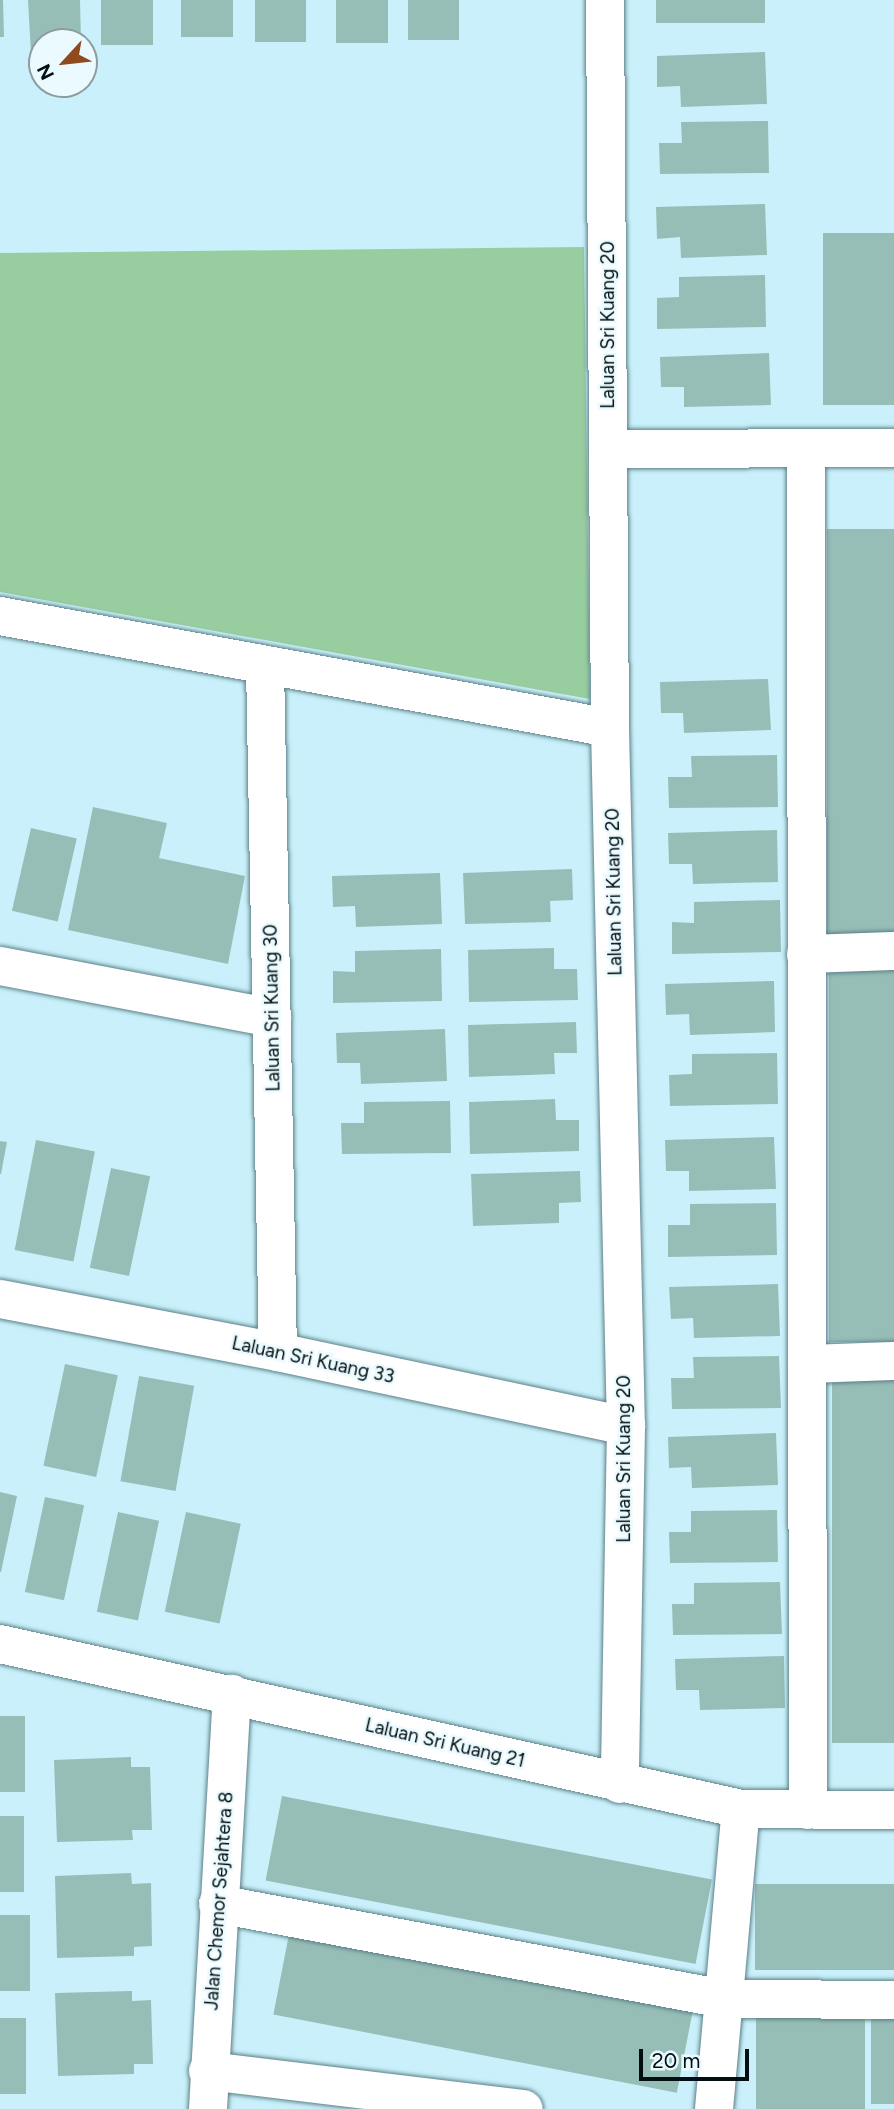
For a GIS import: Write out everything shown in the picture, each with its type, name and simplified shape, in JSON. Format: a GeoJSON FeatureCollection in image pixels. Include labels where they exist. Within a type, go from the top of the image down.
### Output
{"type":"FeatureCollection","features":[{"type":"Feature","properties":{"kind":"street","name":"Laluan Sri Kuang 20"},"geometry":{"type":"LineString","coordinates":[[605,0],[610,728],[626,1426],[620,1784]]}},
{"type":"Feature","properties":{"kind":"street"},"geometry":{"type":"LineString","coordinates":[[608,449],[894,448]]}},
{"type":"Feature","properties":{"kind":"street"},"geometry":{"type":"LineString","coordinates":[[806,449],[808,1810]]}},
{"type":"Feature","properties":{"kind":"street"},"geometry":{"type":"LineString","coordinates":[[0,616],[610,728]]}},
{"type":"Feature","properties":{"kind":"street","name":"Laluan Sri Kuang 30"},"geometry":{"type":"LineString","coordinates":[[265,665],[278,1352]]}},
{"type":"Feature","properties":{"kind":"street"},"geometry":{"type":"LineString","coordinates":[[806,954],[894,951]]}},
{"type":"Feature","properties":{"kind":"street"},"geometry":{"type":"LineString","coordinates":[[0,966],[272,1018]]}},
{"type":"Feature","properties":{"kind":"street","name":"Laluan Sri Kuang 33"},"geometry":{"type":"LineString","coordinates":[[0,1299],[278,1352],[626,1426]]}},
{"type":"Feature","properties":{"kind":"street"},"geometry":{"type":"LineString","coordinates":[[807,1364],[894,1361]]}},
{"type":"Feature","properties":{"kind":"street","name":"Laluan Sri Kuang 21"},"geometry":{"type":"LineString","coordinates":[[0,1644],[741,1810],[894,1810]]}},
{"type":"Feature","properties":{"kind":"street","name":"Jalan Chemor Sejahtera 8"},"geometry":{"type":"LineString","coordinates":[[208,2109],[208,2071],[232,1694]]}},
{"type":"Feature","properties":{"kind":"street"},"geometry":{"type":"LineString","coordinates":[[714,2109],[741,1810]]}},
{"type":"Feature","properties":{"kind":"street"},"geometry":{"type":"LineString","coordinates":[[218,1904],[724,1999],[894,2000]]}},
{"type":"Feature","properties":{"kind":"street"},"geometry":{"type":"LineString","coordinates":[[208,2071],[365,2099],[522,2109]]}},
{"type":"Feature","properties":{"kind":"green space"},"geometry":{"type":"Polygon","coordinates":[[[584,247],[590,699],[0,592],[0,253],[584,247]]]}},
{"type":"Feature","properties":{"kind":"building"},"geometry":{"type":"Polygon","coordinates":[[[0,0],[3,0],[4,37],[0,37],[0,0]]]}},
{"type":"Feature","properties":{"kind":"building"},"geometry":{"type":"Polygon","coordinates":[[[28,0],[80,0],[81,28],[30,28],[28,0]]]}},
{"type":"Feature","properties":{"kind":"building"},"geometry":{"type":"Polygon","coordinates":[[[101,0],[153,0],[153,45],[101,45],[101,0]]]}},
{"type":"Feature","properties":{"kind":"building"},"geometry":{"type":"Polygon","coordinates":[[[181,0],[233,0],[233,37],[181,37],[181,0]]]}},
{"type":"Feature","properties":{"kind":"building"},"geometry":{"type":"Polygon","coordinates":[[[255,0],[306,0],[306,42],[255,42],[255,0]]]}},
{"type":"Feature","properties":{"kind":"building"},"geometry":{"type":"Polygon","coordinates":[[[336,0],[388,0],[388,43],[336,43],[336,0]]]}},
{"type":"Feature","properties":{"kind":"building"},"geometry":{"type":"Polygon","coordinates":[[[408,0],[459,0],[459,40],[408,40],[408,0]]]}},
{"type":"Feature","properties":{"kind":"building"},"geometry":{"type":"Polygon","coordinates":[[[656,0],[765,0],[765,23],[656,23],[656,0]]]}},
{"type":"Feature","properties":{"kind":"building"},"geometry":{"type":"Polygon","coordinates":[[[765,52],[767,104],[681,107],[680,86],[657,87],[657,56],[765,52]]]}},
{"type":"Feature","properties":{"kind":"building"},"geometry":{"type":"Polygon","coordinates":[[[768,121],[769,173],[660,174],[659,143],[682,143],[681,122],[768,121]]]}},
{"type":"Feature","properties":{"kind":"building"},"geometry":{"type":"Polygon","coordinates":[[[765,204],[767,255],[681,258],[680,237],[657,239],[656,207],[765,204]]]}},
{"type":"Feature","properties":{"kind":"building"},"geometry":{"type":"Polygon","coordinates":[[[823,233],[894,233],[894,405],[823,405],[823,233]]]}},
{"type":"Feature","properties":{"kind":"building"},"geometry":{"type":"Polygon","coordinates":[[[765,275],[766,327],[657,329],[657,298],[679,297],[679,277],[765,275]]]}},
{"type":"Feature","properties":{"kind":"building"},"geometry":{"type":"Polygon","coordinates":[[[769,353],[771,405],[684,407],[684,387],[661,387],[660,357],[769,353]]]}},
{"type":"Feature","properties":{"kind":"building"},"geometry":{"type":"Polygon","coordinates":[[[827,529],[894,529],[894,938],[827,938],[827,529]]]}},
{"type":"Feature","properties":{"kind":"building"},"geometry":{"type":"Polygon","coordinates":[[[768,679],[771,730],[684,733],[683,713],[661,713],[660,682],[768,679]]]}},
{"type":"Feature","properties":{"kind":"building"},"geometry":{"type":"Polygon","coordinates":[[[777,755],[778,807],[669,808],[668,777],[692,777],[691,756],[777,755]]]}},
{"type":"Feature","properties":{"kind":"building"},"geometry":{"type":"Polygon","coordinates":[[[93,807],[167,823],[159,858],[245,876],[228,964],[68,930],[93,807]]]}},
{"type":"Feature","properties":{"kind":"building"},"geometry":{"type":"Polygon","coordinates":[[[31,828],[77,839],[58,921],[12,911],[31,828]]]}},
{"type":"Feature","properties":{"kind":"building"},"geometry":{"type":"Polygon","coordinates":[[[777,830],[778,882],[693,884],[692,864],[669,864],[668,833],[777,830]]]}},
{"type":"Feature","properties":{"kind":"building"},"geometry":{"type":"Polygon","coordinates":[[[572,869],[573,900],[550,901],[551,922],[465,924],[463,873],[572,869]]]}},
{"type":"Feature","properties":{"kind":"building"},"geometry":{"type":"Polygon","coordinates":[[[440,873],[442,924],[356,927],[355,906],[333,907],[332,876],[440,873]]]}},
{"type":"Feature","properties":{"kind":"building"},"geometry":{"type":"Polygon","coordinates":[[[780,900],[781,952],[672,954],[672,922],[694,923],[694,902],[780,900]]]}},
{"type":"Feature","properties":{"kind":"building"},"geometry":{"type":"Polygon","coordinates":[[[554,948],[554,969],[577,969],[578,1000],[469,1002],[468,950],[554,948]]]}},
{"type":"Feature","properties":{"kind":"building"},"geometry":{"type":"Polygon","coordinates":[[[441,949],[442,1001],[333,1003],[333,971],[355,972],[355,951],[441,949]]]}},
{"type":"Feature","properties":{"kind":"building"},"geometry":{"type":"Polygon","coordinates":[[[829,960],[894,960],[894,1342],[829,1342],[829,960]]]}},
{"type":"Feature","properties":{"kind":"building"},"geometry":{"type":"Polygon","coordinates":[[[774,981],[775,1032],[690,1035],[689,1014],[666,1015],[665,984],[774,981]]]}},
{"type":"Feature","properties":{"kind":"building"},"geometry":{"type":"Polygon","coordinates":[[[576,1022],[577,1053],[554,1053],[555,1074],[469,1077],[468,1025],[576,1022]]]}},
{"type":"Feature","properties":{"kind":"building"},"geometry":{"type":"Polygon","coordinates":[[[445,1029],[447,1081],[361,1084],[360,1063],[337,1063],[336,1033],[445,1029]]]}},
{"type":"Feature","properties":{"kind":"building"},"geometry":{"type":"Polygon","coordinates":[[[777,1053],[778,1104],[670,1106],[669,1075],[692,1074],[692,1054],[777,1053]]]}},
{"type":"Feature","properties":{"kind":"building"},"geometry":{"type":"Polygon","coordinates":[[[555,1099],[556,1120],[579,1120],[579,1151],[470,1154],[469,1102],[555,1099]]]}},
{"type":"Feature","properties":{"kind":"building"},"geometry":{"type":"Polygon","coordinates":[[[450,1101],[451,1153],[342,1154],[341,1123],[364,1123],[364,1102],[450,1101]]]}},
{"type":"Feature","properties":{"kind":"building"},"geometry":{"type":"Polygon","coordinates":[[[774,1137],[776,1189],[689,1191],[689,1171],[666,1171],[665,1140],[774,1137]]]}},
{"type":"Feature","properties":{"kind":"building"},"geometry":{"type":"Polygon","coordinates":[[[36,1140],[95,1151],[74,1261],[15,1250],[36,1140]]]}},
{"type":"Feature","properties":{"kind":"building"},"geometry":{"type":"Polygon","coordinates":[[[0,1141],[7,1142],[1,1174],[0,1174],[0,1141]]]}},
{"type":"Feature","properties":{"kind":"building"},"geometry":{"type":"Polygon","coordinates":[[[111,1168],[150,1176],[129,1276],[90,1268],[111,1168]]]}},
{"type":"Feature","properties":{"kind":"building"},"geometry":{"type":"Polygon","coordinates":[[[580,1171],[581,1202],[559,1203],[559,1223],[473,1226],[471,1174],[580,1171]]]}},
{"type":"Feature","properties":{"kind":"building"},"geometry":{"type":"Polygon","coordinates":[[[776,1203],[777,1255],[668,1257],[668,1225],[690,1225],[690,1204],[776,1203]]]}},
{"type":"Feature","properties":{"kind":"building"},"geometry":{"type":"Polygon","coordinates":[[[778,1284],[780,1336],[694,1338],[693,1318],[671,1319],[669,1287],[778,1284]]]}},
{"type":"Feature","properties":{"kind":"building"},"geometry":{"type":"Polygon","coordinates":[[[779,1356],[781,1408],[672,1409],[671,1378],[694,1378],[693,1357],[779,1356]]]}},
{"type":"Feature","properties":{"kind":"building"},"geometry":{"type":"Polygon","coordinates":[[[65,1364],[118,1375],[96,1477],[43,1466],[65,1364]]]}},
{"type":"Feature","properties":{"kind":"building"},"geometry":{"type":"Polygon","coordinates":[[[832,1369],[894,1369],[894,1743],[832,1743],[832,1369]]]}},
{"type":"Feature","properties":{"kind":"building"},"geometry":{"type":"Polygon","coordinates":[[[139,1376],[194,1386],[176,1491],[120,1481],[139,1376]]]}},
{"type":"Feature","properties":{"kind":"building"},"geometry":{"type":"Polygon","coordinates":[[[776,1433],[778,1485],[692,1488],[691,1467],[669,1468],[668,1437],[776,1433]]]}},
{"type":"Feature","properties":{"kind":"building"},"geometry":{"type":"Polygon","coordinates":[[[0,1492],[17,1496],[1,1572],[0,1572],[0,1492]]]}},
{"type":"Feature","properties":{"kind":"building"},"geometry":{"type":"Polygon","coordinates":[[[45,1497],[84,1505],[64,1600],[25,1592],[45,1497]]]}},
{"type":"Feature","properties":{"kind":"building"},"geometry":{"type":"Polygon","coordinates":[[[777,1510],[778,1562],[670,1563],[669,1532],[691,1532],[691,1511],[777,1510]]]}},
{"type":"Feature","properties":{"kind":"building"},"geometry":{"type":"Polygon","coordinates":[[[118,1512],[159,1521],[138,1621],[97,1612],[118,1512]]]}},
{"type":"Feature","properties":{"kind":"building"},"geometry":{"type":"Polygon","coordinates":[[[186,1512],[241,1524],[220,1623],[165,1612],[186,1512]]]}},
{"type":"Feature","properties":{"kind":"building"},"geometry":{"type":"Polygon","coordinates":[[[780,1582],[782,1634],[673,1635],[672,1604],[694,1604],[694,1583],[780,1582]]]}},
{"type":"Feature","properties":{"kind":"building"},"geometry":{"type":"Polygon","coordinates":[[[784,1656],[785,1708],[700,1710],[699,1690],[676,1690],[675,1659],[784,1656]]]}},
{"type":"Feature","properties":{"kind":"building"},"geometry":{"type":"Polygon","coordinates":[[[0,1716],[25,1716],[25,1792],[0,1792],[0,1716]]]}},
{"type":"Feature","properties":{"kind":"building"},"geometry":{"type":"Polygon","coordinates":[[[131,1757],[131,1767],[150,1767],[152,1830],[132,1830],[133,1840],[57,1842],[54,1760],[131,1757]]]}},
{"type":"Feature","properties":{"kind":"building"},"geometry":{"type":"Polygon","coordinates":[[[282,1796],[712,1880],[696,1964],[266,1880],[282,1796]]]}},
{"type":"Feature","properties":{"kind":"building"},"geometry":{"type":"Polygon","coordinates":[[[0,1816],[24,1816],[24,1892],[0,1892],[0,1816]]]}},
{"type":"Feature","properties":{"kind":"building"},"geometry":{"type":"Polygon","coordinates":[[[131,1873],[132,1884],[151,1883],[152,1946],[134,1947],[134,1956],[57,1958],[55,1876],[131,1873]]]}},
{"type":"Feature","properties":{"kind":"building"},"geometry":{"type":"Polygon","coordinates":[[[755,1884],[894,1884],[894,1970],[755,1970],[755,1884]]]}},
{"type":"Feature","properties":{"kind":"building"},"geometry":{"type":"Polygon","coordinates":[[[0,1915],[30,1915],[30,1991],[0,1991],[0,1915]]]}},
{"type":"Feature","properties":{"kind":"building"},"geometry":{"type":"Polygon","coordinates":[[[290,1929],[693,2007],[677,2093],[273,2014],[290,1929]]]}},
{"type":"Feature","properties":{"kind":"building"},"geometry":{"type":"Polygon","coordinates":[[[132,1991],[132,2001],[151,2000],[153,2064],[134,2064],[134,2074],[58,2076],[55,1993],[132,1991]]]}},
{"type":"Feature","properties":{"kind":"building"},"geometry":{"type":"Polygon","coordinates":[[[871,2007],[894,2007],[894,2104],[871,2104],[871,2007]]]}},
{"type":"Feature","properties":{"kind":"building"},"geometry":{"type":"Polygon","coordinates":[[[756,2014],[865,2014],[865,2109],[756,2109],[756,2014]]]}},
{"type":"Feature","properties":{"kind":"building"},"geometry":{"type":"Polygon","coordinates":[[[0,2018],[26,2018],[26,2094],[0,2094],[0,2018]]]}}]}
